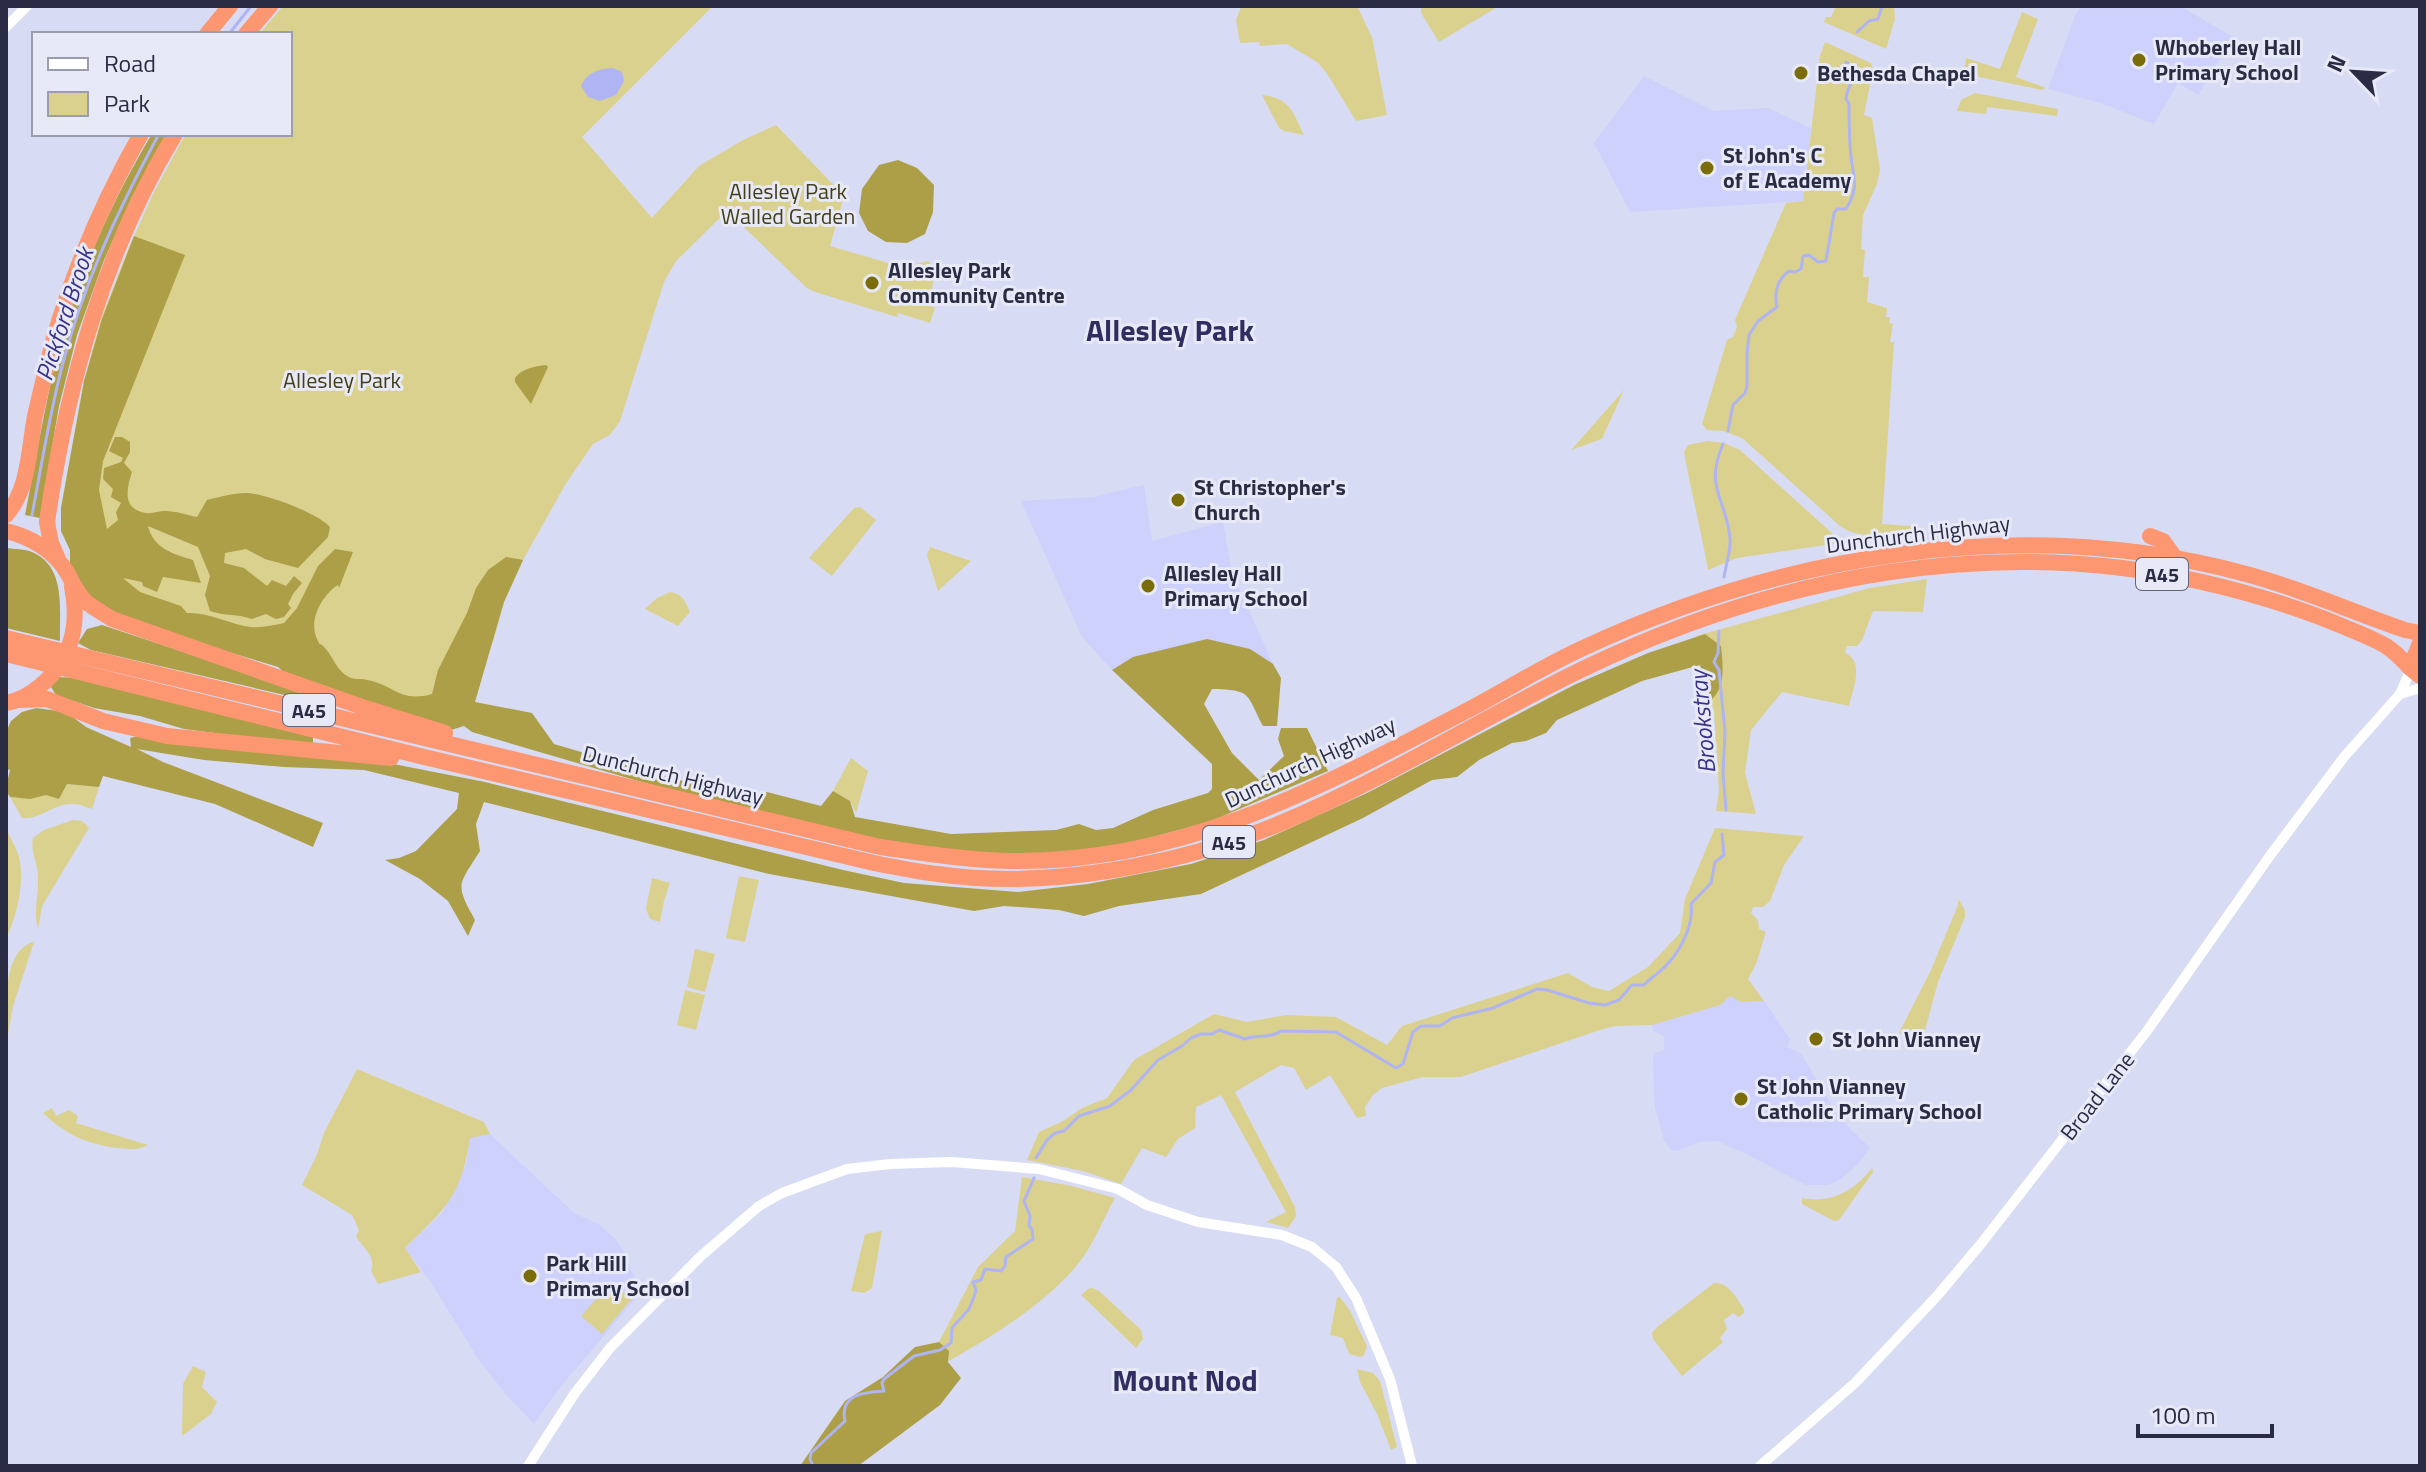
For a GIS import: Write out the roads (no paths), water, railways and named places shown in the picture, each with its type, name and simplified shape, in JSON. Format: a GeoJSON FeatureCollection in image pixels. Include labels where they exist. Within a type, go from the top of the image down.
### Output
{"type":"FeatureCollection","features":[{"type":"Feature","properties":{"kind":"highway"},"geometry":{"type":"LineString","coordinates":[[209,32],[230,6]]}},
{"type":"Feature","properties":{"kind":"highway"},"geometry":{"type":"LineString","coordinates":[[248,32],[270,6]]}},
{"type":"Feature","properties":{"kind":"highway"},"geometry":{"type":"LineString","coordinates":[[6,515],[23,481],[48,360],[75,273],[105,199],[140,136]]}},
{"type":"Feature","properties":{"kind":"highway"},"geometry":{"type":"LineString","coordinates":[[174,136],[124,232],[103,285],[72,390],[47,522],[51,543],[71,581],[85,601],[112,619],[133,628],[368,709],[515,754],[529,763]]}},
{"type":"Feature","properties":{"kind":"highway"},"geometry":{"type":"LineString","coordinates":[[6,531],[37,544],[62,565]]}},
{"type":"Feature","properties":{"kind":"highway"},"geometry":{"type":"LineString","coordinates":[[2150,536],[2163,541],[2176,559]]}},
{"type":"Feature","properties":{"kind":"highway","name":"Dunchurch Highway"},"geometry":{"type":"LineString","coordinates":[[86,666],[529,763],[893,849],[945,857],[1010,861],[1111,853],[1214,830],[1272,808],[1378,756],[1581,649],[1701,601],[1764,581],[1868,558],[2025,544],[2121,550],[2246,574],[2420,633]]}},
{"type":"Feature","properties":{"kind":"highway","name":"Dunchurch Highway"},"geometry":{"type":"LineString","coordinates":[[6,638],[40,654],[420,756],[874,863],[941,875],[1011,878],[1116,870],[1219,845],[1280,823],[1586,667],[1709,615],[1815,585],[1870,574],[1931,566],[2037,560],[2135,569],[2245,592],[2321,618],[2385,645],[2414,671]]}},
{"type":"Feature","properties":{"kind":"highway"},"geometry":{"type":"LineString","coordinates":[[13,702],[46,681],[67,654],[76,626],[71,581]]}},
{"type":"Feature","properties":{"kind":"highway"},"geometry":{"type":"LineString","coordinates":[[2414,671],[2420,643]]}},
{"type":"Feature","properties":{"kind":"highway","name":"Dunchurch Highway"},"geometry":{"type":"LineString","coordinates":[[6,654],[40,654]]}},
{"type":"Feature","properties":{"kind":"highway"},"geometry":{"type":"LineString","coordinates":[[13,702],[47,699],[103,721],[167,736],[395,758],[420,756]]}},
{"type":"Feature","properties":{"kind":"street"},"geometry":{"type":"LineString","coordinates":[[6,27],[27,6]]}},
{"type":"Feature","properties":{"kind":"street","name":"Broad Lane"},"geometry":{"type":"LineString","coordinates":[[1760,1466],[1855,1383],[1980,1245],[2147,1031],[2269,857],[2344,757],[2400,694],[2414,671]]}},
{"type":"Feature","properties":{"kind":"street"},"geometry":{"type":"LineString","coordinates":[[2400,694],[2420,688]]}},
{"type":"Feature","properties":{"kind":"street"},"geometry":{"type":"LineString","coordinates":[[528,1466],[575,1393],[610,1348],[701,1256],[752,1211],[775,1197],[847,1169],[952,1162],[1039,1169],[1118,1189],[1147,1205],[1198,1222],[1269,1232],[1295,1239],[1328,1259],[1343,1275],[1382,1356],[1403,1421],[1412,1466]]}},
{"type":"Feature","properties":{"kind":"waterway","name":"Pickford Brook"},"geometry":{"type":"LineString","coordinates":[[231,32],[251,6]]}},
{"type":"Feature","properties":{"kind":"waterway","name":"Brookstray"},"geometry":{"type":"LineString","coordinates":[[1857,32],[1869,21],[1878,19],[1882,6]]}},
{"type":"Feature","properties":{"kind":"waterway","name":"Brookstray"},"geometry":{"type":"LineString","coordinates":[[1728,431],[1733,405],[1745,393],[1747,386],[1749,335],[1758,321],[1777,307],[1779,283],[1789,271],[1801,269],[1803,256],[1809,255],[1818,262],[1826,261],[1834,213],[1837,209],[1846,209],[1854,192],[1849,104],[1846,99],[1854,69],[1846,62]]}},
{"type":"Feature","properties":{"kind":"waterway","name":"Pickford Brook"},"geometry":{"type":"LineString","coordinates":[[32,515],[54,398],[82,301],[105,244],[158,136]]}},
{"type":"Feature","properties":{"kind":"waterway","name":"Brookstray"},"geometry":{"type":"LineString","coordinates":[[1723,444],[1716,483],[1730,538],[1724,577]]}},
{"type":"Feature","properties":{"kind":"waterway","name":"Brookstray"},"geometry":{"type":"LineString","coordinates":[[1719,631],[1718,653],[1714,662],[1719,670],[1725,732],[1723,774],[1726,810]]}},
{"type":"Feature","properties":{"kind":"waterway","name":"Brookstray"},"geometry":{"type":"LineString","coordinates":[[1036,1158],[1055,1133],[1064,1131],[1079,1116],[1110,1106],[1131,1090],[1158,1060],[1201,1034],[1219,1030],[1245,1039],[1281,1031],[1336,1032],[1396,1068],[1403,1064],[1413,1032],[1421,1026],[1440,1026],[1452,1018],[1493,1008],[1537,989],[1589,1003],[1605,1005],[1619,1000],[1632,985],[1644,985],[1666,966],[1678,950],[1690,922],[1691,904],[1711,883],[1715,862],[1724,855],[1722,834]]}},
{"type":"Feature","properties":{"kind":"waterway"},"geometry":{"type":"LineString","coordinates":[[813,1466],[811,1453],[845,1421],[844,1412],[850,1400],[862,1394],[884,1391],[884,1379],[914,1356],[940,1350],[951,1343],[952,1328],[969,1309],[974,1297],[976,1290],[973,1282],[981,1280],[985,1269],[1001,1271],[1006,1257],[1033,1239],[1024,1201],[1034,1178]]}},
{"type":"Feature","properties":{"kind":"place","name":"Whoberley Hall Primary School"},"geometry":{"type":"Point","coordinates":[2139,60]}},
{"type":"Feature","properties":{"kind":"place","name":"Bethesda Chapel"},"geometry":{"type":"Point","coordinates":[1801,73]}},
{"type":"Feature","properties":{"kind":"place","name":"St John's C of E Academy"},"geometry":{"type":"Point","coordinates":[1707,168]}},
{"type":"Feature","properties":{"kind":"place","name":"Allesley Park Community Centre"},"geometry":{"type":"Point","coordinates":[872,283]}},
{"type":"Feature","properties":{"kind":"place","name":"St Christopher's Church"},"geometry":{"type":"Point","coordinates":[1178,500]}},
{"type":"Feature","properties":{"kind":"place","name":"Allesley Hall Primary School"},"geometry":{"type":"Point","coordinates":[1148,586]}},
{"type":"Feature","properties":{"kind":"place","name":"St John Vianney"},"geometry":{"type":"Point","coordinates":[1816,1039]}},
{"type":"Feature","properties":{"kind":"place","name":"St John Vianney Catholic Primary School"},"geometry":{"type":"Point","coordinates":[1741,1099]}},
{"type":"Feature","properties":{"kind":"place","name":"Park Hill Primary School"},"geometry":{"type":"Point","coordinates":[530,1276]}},
{"type":"Feature","properties":{"kind":"district","name":"Allesley Park"},"geometry":{"type":"Point","coordinates":[1170,330]}},
{"type":"Feature","properties":{"kind":"district","name":"Mount Nod"},"geometry":{"type":"Point","coordinates":[1185,1380]}},
{"type":"Feature","properties":{"kind":"park label","name":"Allesley Park Walled Garden"},"geometry":{"type":"Point","coordinates":[788,204]}}]}
